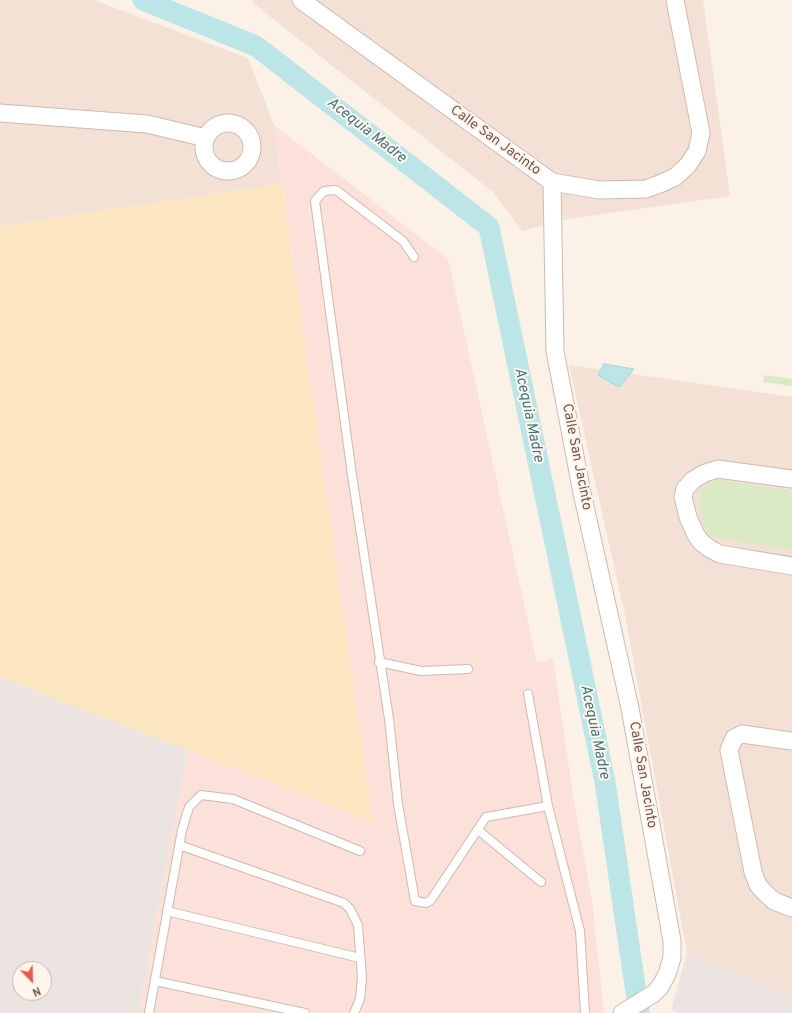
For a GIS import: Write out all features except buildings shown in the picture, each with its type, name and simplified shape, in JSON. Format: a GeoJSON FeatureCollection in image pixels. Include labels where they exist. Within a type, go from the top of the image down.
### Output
{"type":"FeatureCollection","features":[{"type":"Feature","properties":{"kind":"street","name":"Calle San Jacinto"},"geometry":{"type":"LineString","coordinates":[[301,0],[552,182],[555,351],[584,501],[630,708],[672,941],[672,958],[667,974],[660,987],[653,994],[623,1012]]}},
{"type":"Feature","properties":{"kind":"street"},"geometry":{"type":"LineString","coordinates":[[552,182],[599,190],[646,189],[675,177],[688,165],[697,150],[701,133],[674,0]]}},
{"type":"Feature","properties":{"kind":"street"},"geometry":{"type":"LineString","coordinates":[[0,113],[147,124],[206,138]]}},
{"type":"Feature","properties":{"kind":"street"},"geometry":{"type":"LineString","coordinates":[[792,479],[718,469],[705,473],[689,485],[685,489],[683,497],[693,529],[701,542],[710,550],[720,554],[792,566]]}},
{"type":"Feature","properties":{"kind":"street"},"geometry":{"type":"LineString","coordinates":[[792,741],[751,734],[742,734],[734,738],[729,750],[752,872],[758,885],[764,892],[774,901],[792,908]]}},
{"type":"Feature","properties":{"kind":"lane"},"geometry":{"type":"LineString","coordinates":[[414,257],[403,241],[336,190],[324,191],[315,201],[379,662],[389,719],[398,804],[415,901],[426,903],[431,900],[486,818],[548,806]]}},
{"type":"Feature","properties":{"kind":"lane"},"geometry":{"type":"LineString","coordinates":[[379,662],[421,671],[468,669]]}},
{"type":"Feature","properties":{"kind":"lane"},"geometry":{"type":"LineString","coordinates":[[528,694],[548,806],[580,932],[585,1013]]}},
{"type":"Feature","properties":{"kind":"lane"},"geometry":{"type":"LineString","coordinates":[[149,1013],[179,845],[189,807],[201,794],[233,799],[360,851]]}},
{"type":"Feature","properties":{"kind":"lane"},"geometry":{"type":"LineString","coordinates":[[478,830],[541,882]]}},
{"type":"Feature","properties":{"kind":"lane"},"geometry":{"type":"LineString","coordinates":[[179,845],[344,903],[350,909],[358,925],[362,978],[360,999],[354,1013]]}},
{"type":"Feature","properties":{"kind":"lane"},"geometry":{"type":"LineString","coordinates":[[167,911],[360,958]]}},
{"type":"Feature","properties":{"kind":"lane"},"geometry":{"type":"LineString","coordinates":[[154,981],[305,1013]]}},
{"type":"Feature","properties":{"kind":"shaded area"},"geometry":{"type":"Polygon","coordinates":[[[0,0],[94,0],[248,58],[274,125],[282,184],[0,226],[0,0]]]}},
{"type":"Feature","properties":{"kind":"shaded area"},"geometry":{"type":"Polygon","coordinates":[[[251,0],[703,0],[730,196],[567,219],[522,231],[493,192],[264,12],[251,0]]]}},
{"type":"Feature","properties":{"kind":"shaded area"},"geometry":{"type":"Polygon","coordinates":[[[274,125],[448,259],[537,663],[553,658],[573,796],[592,901],[604,1013],[138,1013],[188,750],[373,822],[274,125]]]}},
{"type":"Feature","properties":{"kind":"shaded area"},"geometry":{"type":"Polygon","coordinates":[[[569,365],[792,397],[792,998],[687,953],[626,620],[569,365]]]}},
{"type":"Feature","properties":{"kind":"shaded area"},"geometry":{"type":"Polygon","coordinates":[[[0,677],[188,750],[138,1013],[0,1013],[0,677]]]}},
{"type":"Feature","properties":{"kind":"shaded area"},"geometry":{"type":"Polygon","coordinates":[[[687,953],[792,998],[792,1013],[677,1013],[671,1010],[687,953]]]}},
{"type":"Feature","properties":{"kind":"green space"},"geometry":{"type":"Polygon","coordinates":[[[764,375],[792,379],[792,386],[763,382],[764,375]]]}},
{"type":"Feature","properties":{"kind":"green space"},"geometry":{"type":"Polygon","coordinates":[[[715,479],[792,491],[792,550],[712,537],[708,535],[699,505],[700,489],[715,479]]]}},
{"type":"Feature","properties":{"kind":"sand"},"geometry":{"type":"Polygon","coordinates":[[[282,184],[373,822],[0,677],[0,226],[282,184]]]}},
{"type":"Feature","properties":{"kind":"water"},"geometry":{"type":"Polygon","coordinates":[[[604,364],[634,369],[619,387],[598,375],[604,364]]]}},
{"type":"Feature","properties":{"kind":"waterway","name":"Acequia Madre"},"geometry":{"type":"LineString","coordinates":[[143,0],[256,46],[489,227],[605,782],[639,1013]]}}]}
